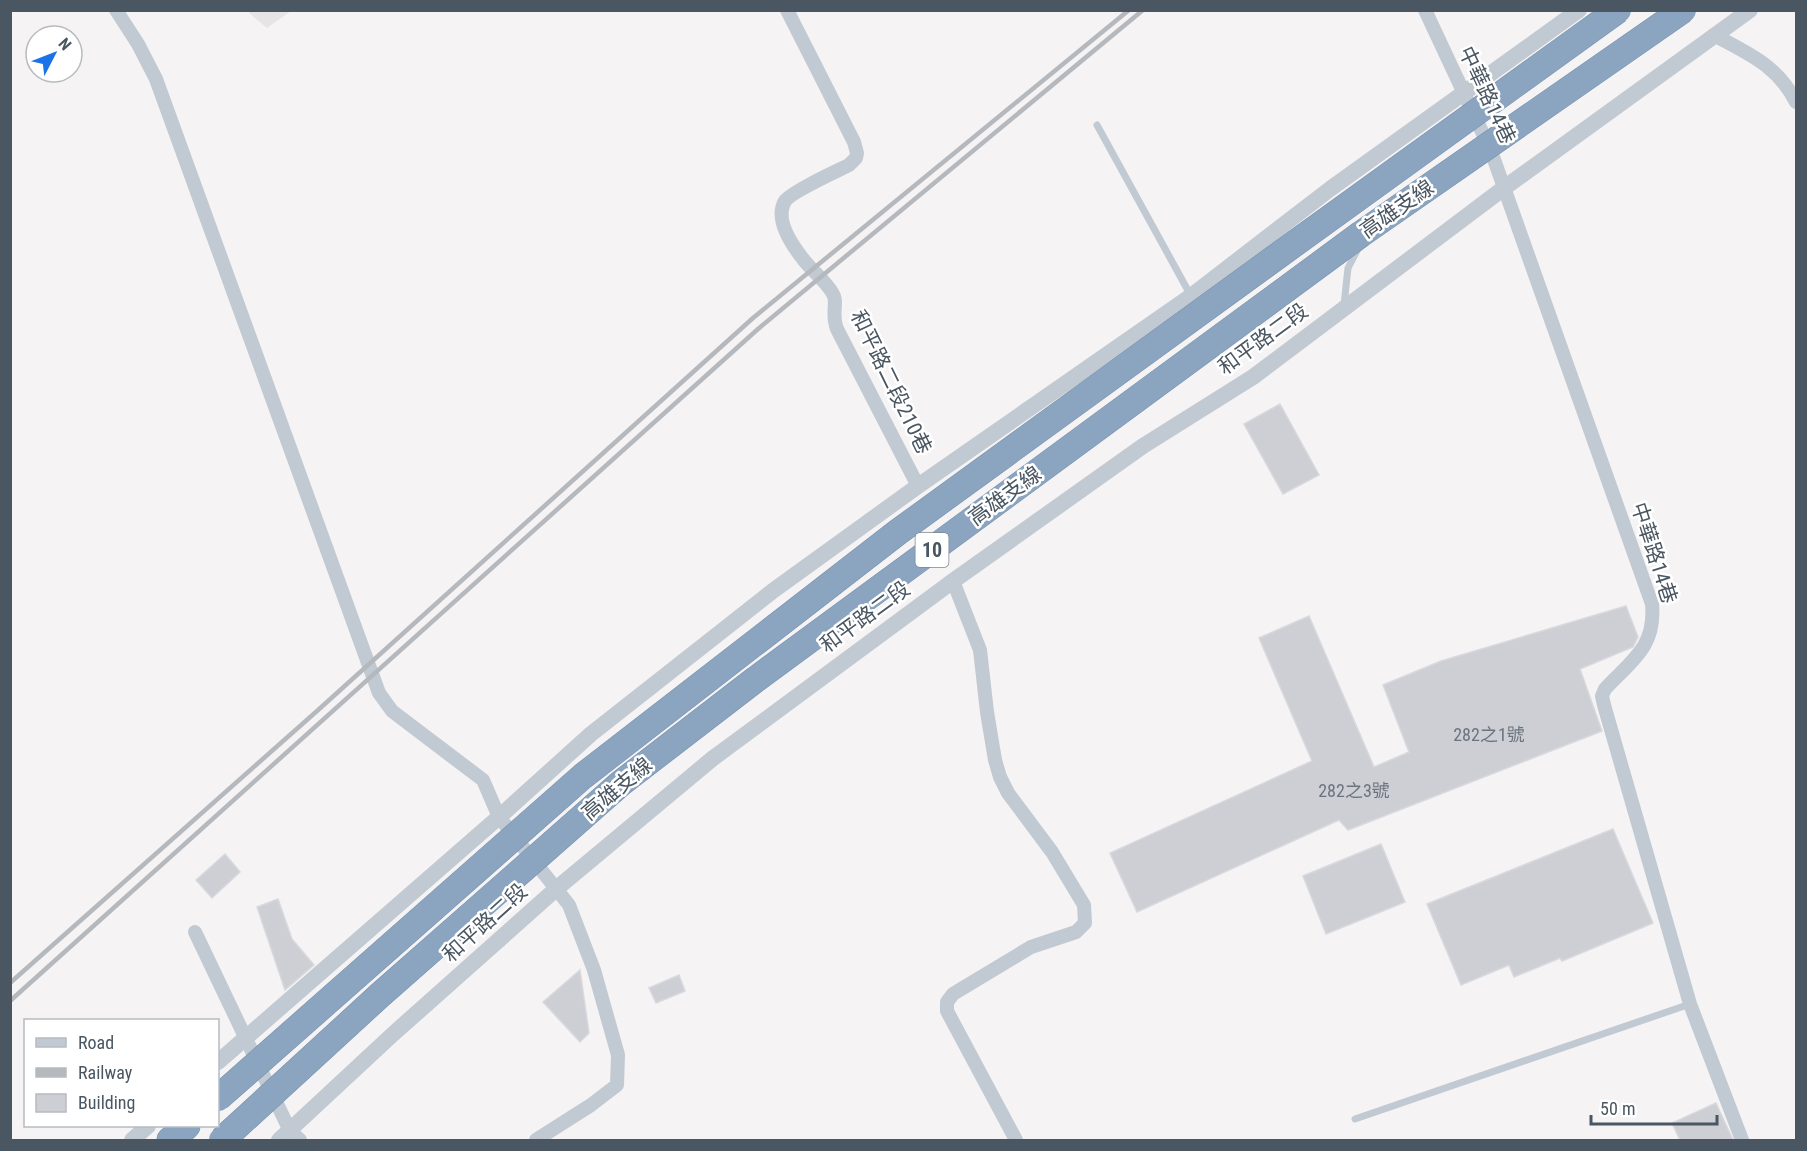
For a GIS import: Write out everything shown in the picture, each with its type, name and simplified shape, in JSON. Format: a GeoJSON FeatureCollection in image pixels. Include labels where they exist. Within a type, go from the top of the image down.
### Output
{"type":"FeatureCollection","features":[{"type":"Feature","properties":{"kind":"highway","name":"高雄支線"},"geometry":{"type":"LineString","coordinates":[[219,1097],[592,769],[898,532],[1618,10]]}},
{"type":"Feature","properties":{"kind":"highway","name":"高雄支線"},"geometry":{"type":"LineString","coordinates":[[222,1140],[380,994],[603,799],[738,693],[1361,234],[1683,10]]}},
{"type":"Feature","properties":{"kind":"highway"},"geometry":{"type":"LineString","coordinates":[[170,1140],[185,1127]]}},
{"type":"Feature","properties":{"kind":"street"},"geometry":{"type":"LineString","coordinates":[[116,10],[138,44],[156,79],[379,693],[392,711],[483,780],[499,817],[569,905],[594,970],[618,1055],[617,1085],[591,1105],[536,1140]]}},
{"type":"Feature","properties":{"kind":"street","name":"和平路二段210巷"},"geometry":{"type":"LineString","coordinates":[[787,10],[854,142],[857,153],[856,158],[849,165],[789,197],[782,208],[783,225],[802,258],[833,292],[836,299],[833,321],[918,486]]}},
{"type":"Feature","properties":{"kind":"street","name":"中華路14巷"},"geometry":{"type":"LineString","coordinates":[[1425,10],[1491,152],[1652,604],[1653,626],[1646,645],[1605,689],[1602,696],[1690,1005],[1742,1140]]}},
{"type":"Feature","properties":{"kind":"street"},"geometry":{"type":"LineString","coordinates":[[219,1061],[591,734],[774,590],[918,486],[1191,296],[1330,189],[1579,10]]}},
{"type":"Feature","properties":{"kind":"street","name":"和平路二段"},"geometry":{"type":"LineString","coordinates":[[290,1137],[392,1035],[556,889],[712,759],[953,580],[1143,446],[1253,377],[1504,188],[1750,10]]}},
{"type":"Feature","properties":{"kind":"street"},"geometry":{"type":"LineString","coordinates":[[1714,35],[1768,65],[1788,86],[1797,102]]}},
{"type":"Feature","properties":{"kind":"street"},"geometry":{"type":"LineString","coordinates":[[953,580],[980,650],[987,712],[1000,777],[1008,793],[1052,852],[1084,905],[1086,914],[1085,923],[1076,932],[1031,947],[953,994],[947,1002],[947,1011],[1016,1140]]}},
{"type":"Feature","properties":{"kind":"street"},"geometry":{"type":"LineString","coordinates":[[195,932],[246,1036],[290,1137]]}},
{"type":"Feature","properties":{"kind":"street"},"geometry":{"type":"LineString","coordinates":[[132,1140],[146,1127]]}},
{"type":"Feature","properties":{"kind":"lane"},"geometry":{"type":"LineString","coordinates":[[1097,125],[1191,296]]}},
{"type":"Feature","properties":{"kind":"lane"},"geometry":{"type":"LineString","coordinates":[[1343,307],[1348,268],[1359,246],[1409,200],[1491,152]]}},
{"type":"Feature","properties":{"kind":"lane"},"geometry":{"type":"LineString","coordinates":[[1355,1119],[1690,1005]]}},
{"type":"Feature","properties":{"kind":"shaded area"},"geometry":{"type":"Polygon","coordinates":[[[247,11],[291,11],[267,28],[247,11]]]}},
{"type":"Feature","properties":{"kind":"building"},"geometry":{"type":"Polygon","coordinates":[[[1280,404],[1319,475],[1283,494],[1244,424],[1280,404]]]}},
{"type":"Feature","properties":{"kind":"building"},"geometry":{"type":"Polygon","coordinates":[[[1626,606],[1638,637],[1633,647],[1580,669],[1602,731],[1348,830],[1339,820],[1137,912],[1110,853],[1312,761],[1259,638],[1309,616],[1374,767],[1409,752],[1383,685],[1441,661],[1626,606]]]}},
{"type":"Feature","properties":{"kind":"building"},"geometry":{"type":"Polygon","coordinates":[[[1613,829],[1653,923],[1562,961],[1560,958],[1514,977],[1509,965],[1461,985],[1427,904],[1613,829]]]}},
{"type":"Feature","properties":{"kind":"building"},"geometry":{"type":"Polygon","coordinates":[[[1381,844],[1405,902],[1326,934],[1303,876],[1381,844]]]}},
{"type":"Feature","properties":{"kind":"building"},"geometry":{"type":"Polygon","coordinates":[[[225,854],[240,872],[212,898],[196,880],[225,854]]]}},
{"type":"Feature","properties":{"kind":"building"},"geometry":{"type":"Polygon","coordinates":[[[278,899],[292,939],[314,965],[285,990],[257,907],[278,899]]]}},
{"type":"Feature","properties":{"kind":"building"},"geometry":{"type":"Polygon","coordinates":[[[580,970],[589,1033],[580,1042],[543,1002],[580,970]]]}},
{"type":"Feature","properties":{"kind":"building"},"geometry":{"type":"Polygon","coordinates":[[[679,975],[685,991],[656,1003],[649,988],[679,975]]]}},
{"type":"Feature","properties":{"kind":"building"},"geometry":{"type":"Polygon","coordinates":[[[1716,1103],[1733,1140],[1680,1140],[1672,1123],[1716,1103]]]}},
{"type":"Feature","properties":{"kind":"railway"},"geometry":{"type":"LineString","coordinates":[[10,983],[317,711],[753,318],[1129,10]]}},
{"type":"Feature","properties":{"kind":"railway"},"geometry":{"type":"LineString","coordinates":[[10,1001],[758,329],[1143,10]]}}]}
